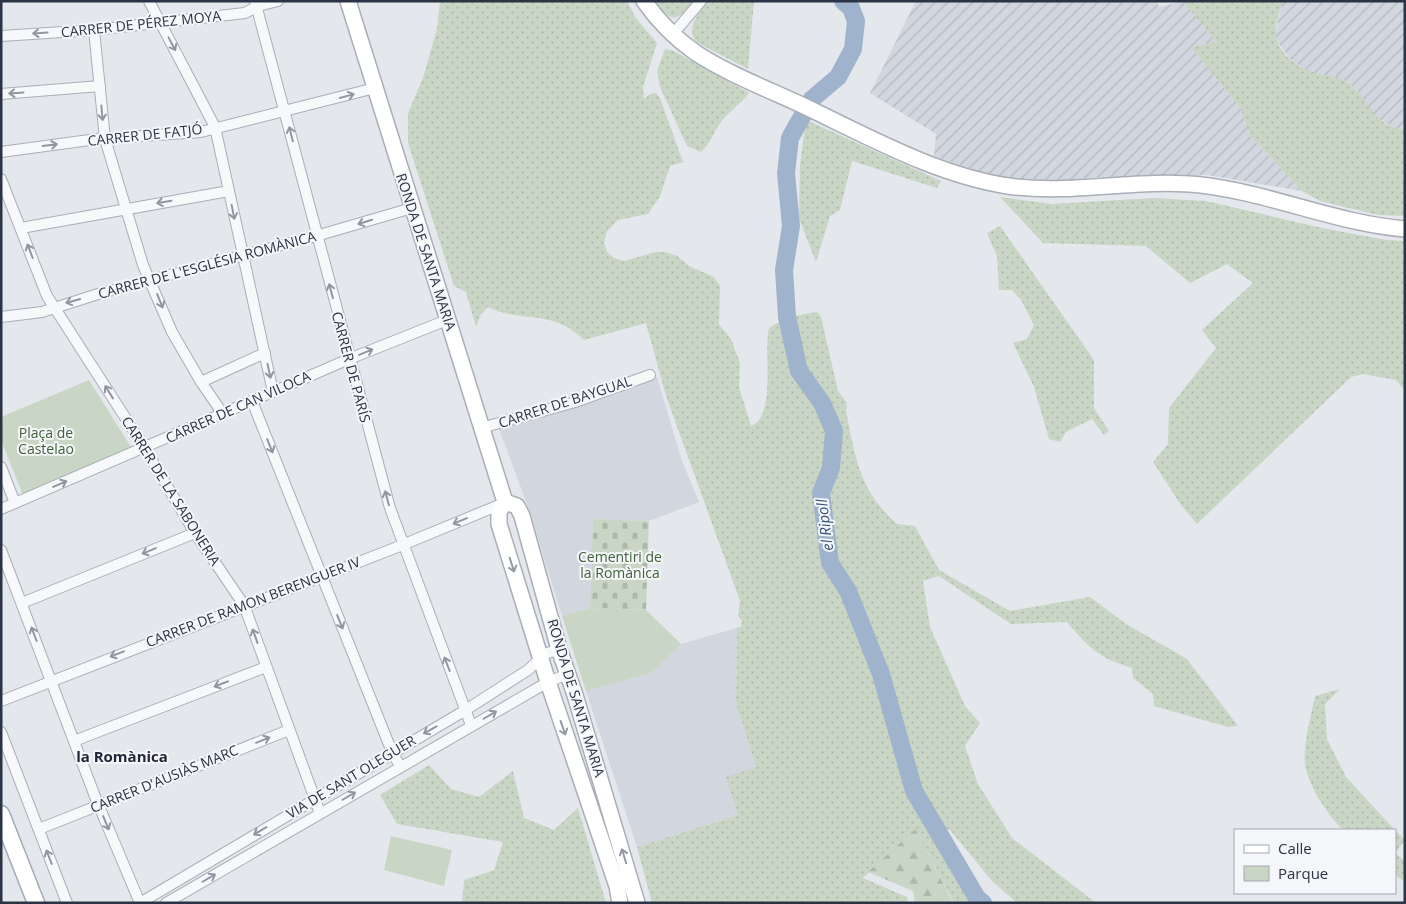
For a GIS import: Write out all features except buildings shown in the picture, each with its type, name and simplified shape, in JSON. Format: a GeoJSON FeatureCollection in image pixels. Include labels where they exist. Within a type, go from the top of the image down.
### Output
{"type":"FeatureCollection","features":[{"type":"Feature","properties":{"kind":"main road"},"geometry":{"type":"LineString","coordinates":[[1,814],[36,903]]}},
{"type":"Feature","properties":{"kind":"street"},"geometry":{"type":"LineString","coordinates":[[149,1],[215,127],[273,392]]}},
{"type":"Feature","properties":{"kind":"street","name":"CARRER DE PÉREZ MOYA"},"geometry":{"type":"LineString","coordinates":[[1,36],[94,30],[245,13],[256,3],[278,1]]}},
{"type":"Feature","properties":{"kind":"street","name":"RONDA DE SANTA MARIA"},"geometry":{"type":"LineString","coordinates":[[348,1],[505,502],[499,512],[499,524],[548,682],[617,886],[620,903]]}},
{"type":"Feature","properties":{"kind":"street"},"geometry":{"type":"LineString","coordinates":[[644,1],[673,34],[718,66],[871,138],[957,174],[1008,186],[1058,189],[1199,185],[1264,198],[1339,218],[1405,229]]}},
{"type":"Feature","properties":{"kind":"street"},"geometry":{"type":"LineString","coordinates":[[673,34],[702,1]]}},
{"type":"Feature","properties":{"kind":"street","name":"CARRER DE PARÍS"},"geometry":{"type":"LineString","coordinates":[[256,3],[316,236],[390,508],[464,711],[471,725]]}},
{"type":"Feature","properties":{"kind":"street"},"geometry":{"type":"LineString","coordinates":[[94,30],[105,139],[143,265],[172,332],[201,382],[223,414]]}},
{"type":"Feature","properties":{"kind":"street"},"geometry":{"type":"LineString","coordinates":[[1,94],[100,86]]}},
{"type":"Feature","properties":{"kind":"street","name":"CARRER DE FATJÓ"},"geometry":{"type":"LineString","coordinates":[[1,152],[105,139],[201,132],[375,88]]}},
{"type":"Feature","properties":{"kind":"street","name":"CARRER DE LA SABONERIA"},"geometry":{"type":"LineString","coordinates":[[1,179],[47,296],[144,448],[194,533],[244,605],[320,813]]}},
{"type":"Feature","properties":{"kind":"street"},"geometry":{"type":"LineString","coordinates":[[21,228],[229,191]]}},
{"type":"Feature","properties":{"kind":"street","name":"CARRER DE L'ESGLÉSIA ROMÀNICA"},"geometry":{"type":"LineString","coordinates":[[1,317],[42,312],[412,208]]}},
{"type":"Feature","properties":{"kind":"street","name":"CARRER DE CAN VILOCA"},"geometry":{"type":"LineString","coordinates":[[1,509],[349,359],[447,320]]}},
{"type":"Feature","properties":{"kind":"street"},"geometry":{"type":"LineString","coordinates":[[201,382],[265,353]]}},
{"type":"Feature","properties":{"kind":"street","name":"CARRER DE BAYGUAL"},"geometry":{"type":"LineString","coordinates":[[481,428],[574,402],[650,374]]}},
{"type":"Feature","properties":{"kind":"street"},"geometry":{"type":"LineString","coordinates":[[252,401],[392,752],[400,766]]}},
{"type":"Feature","properties":{"kind":"street"},"geometry":{"type":"LineString","coordinates":[[1,466],[15,503]]}},
{"type":"Feature","properties":{"kind":"street","name":"RONDA DE SANTA MARIA"},"geometry":{"type":"LineString","coordinates":[[505,502],[516,506],[522,516],[637,903]]}},
{"type":"Feature","properties":{"kind":"street","name":"CARRER DE RAMON BERENGUER IV"},"geometry":{"type":"LineString","coordinates":[[1,701],[50,680],[403,545],[505,502]]}},
{"type":"Feature","properties":{"kind":"street"},"geometry":{"type":"LineString","coordinates":[[22,603],[194,533]]}},
{"type":"Feature","properties":{"kind":"street"},"geometry":{"type":"LineString","coordinates":[[1,550],[99,805],[140,903]]}},
{"type":"Feature","properties":{"kind":"street","name":"VIA DE SANT OLEGUER"},"geometry":{"type":"LineString","coordinates":[[140,903],[464,711],[528,670],[542,658],[560,649]]}},
{"type":"Feature","properties":{"kind":"street"},"geometry":{"type":"LineString","coordinates":[[74,741],[266,667]]}},
{"type":"Feature","properties":{"kind":"street","name":"VIA DE SANT OLEGUER"},"geometry":{"type":"LineString","coordinates":[[166,903],[471,725],[548,682],[568,674]]}},
{"type":"Feature","properties":{"kind":"street","name":"CARRER D'AUSIÀS MARC"},"geometry":{"type":"LineString","coordinates":[[38,829],[289,730]]}},
{"type":"Feature","properties":{"kind":"street"},"geometry":{"type":"LineString","coordinates":[[1,732],[67,903]]}},
{"type":"Feature","properties":{"kind":"shaded area"},"geometry":{"type":"Polygon","coordinates":[[[916,1],[1157,1],[1159,7],[1183,1],[1216,42],[1191,47],[1241,109],[1250,136],[1302,191],[1208,175],[1099,177],[1058,181],[994,177],[934,156],[936,134],[870,93],[916,1]]]}},
{"type":"Feature","properties":{"kind":"shaded area"},"geometry":{"type":"Polygon","coordinates":[[[1282,1],[1405,1],[1405,130],[1395,128],[1374,116],[1356,89],[1348,82],[1307,71],[1290,59],[1279,44],[1275,34],[1282,1]]]}},
{"type":"Feature","properties":{"kind":"shaded area"},"geometry":{"type":"Polygon","coordinates":[[[657,377],[682,461],[699,502],[649,521],[593,519],[590,608],[562,616],[530,512],[499,429],[618,394],[617,390],[657,377]]]}},
{"type":"Feature","properties":{"kind":"shaded area"},"geometry":{"type":"Polygon","coordinates":[[[737,628],[736,703],[756,767],[738,815],[637,847],[586,691],[650,673],[681,644],[737,628]]]}},
{"type":"Feature","properties":{"kind":"green space"},"geometry":{"type":"Polygon","coordinates":[[[440,1],[627,1],[635,17],[657,43],[643,87],[644,99],[650,94],[656,93],[660,98],[683,162],[670,166],[660,196],[648,214],[618,220],[607,231],[604,242],[607,252],[614,258],[624,261],[656,252],[665,252],[677,256],[689,266],[714,277],[720,286],[719,324],[731,339],[740,363],[739,387],[751,426],[759,420],[767,397],[769,328],[787,317],[817,312],[821,317],[838,391],[847,403],[846,411],[853,444],[861,473],[867,486],[874,499],[897,524],[915,526],[939,570],[1010,611],[1090,597],[1126,624],[1187,659],[1238,726],[1228,727],[1154,706],[1153,694],[1133,678],[1132,668],[1095,651],[1067,622],[1011,624],[939,576],[923,581],[930,627],[965,706],[980,723],[965,746],[978,784],[1012,838],[1096,903],[1017,903],[992,881],[950,830],[932,830],[976,903],[954,903],[916,830],[863,878],[907,897],[908,903],[652,903],[637,847],[738,815],[726,777],[756,767],[736,703],[737,628],[741,627],[742,621],[738,616],[740,601],[666,396],[646,323],[584,340],[561,324],[549,320],[501,312],[488,307],[481,314],[476,327],[466,292],[454,286],[408,143],[408,113],[423,78],[437,29],[440,1]]]}},
{"type":"Feature","properties":{"kind":"green space"},"geometry":{"type":"Polygon","coordinates":[[[653,1],[694,1],[681,15],[673,18],[663,13],[653,1]]]}},
{"type":"Feature","properties":{"kind":"green space"},"geometry":{"type":"Polygon","coordinates":[[[708,1],[754,1],[748,69],[696,42],[692,31],[694,21],[708,1]]]}},
{"type":"Feature","properties":{"kind":"green space"},"geometry":{"type":"Polygon","coordinates":[[[1183,1],[1282,1],[1276,23],[1276,31],[1278,42],[1286,55],[1305,69],[1348,82],[1377,117],[1393,127],[1405,130],[1405,216],[1378,215],[1320,201],[1302,191],[1250,136],[1241,109],[1191,47],[1216,42],[1183,1]]]}},
{"type":"Feature","properties":{"kind":"green space"},"geometry":{"type":"Polygon","coordinates":[[[665,49],[674,51],[749,93],[724,118],[701,152],[687,146],[660,87],[657,71],[665,49]]]}},
{"type":"Feature","properties":{"kind":"green space"},"geometry":{"type":"Polygon","coordinates":[[[806,120],[941,181],[937,188],[852,161],[840,210],[830,216],[816,262],[799,218],[800,165],[806,120]]]}},
{"type":"Feature","properties":{"kind":"green space"},"geometry":{"type":"Polygon","coordinates":[[[1000,197],[1052,204],[1154,198],[1206,201],[1322,228],[1386,240],[1405,241],[1405,391],[1396,380],[1363,374],[1351,377],[1197,524],[1181,505],[1153,462],[1168,444],[1169,408],[1216,348],[1202,330],[1253,283],[1227,264],[1190,283],[1146,246],[1043,243],[1000,197]]]}},
{"type":"Feature","properties":{"kind":"green space"},"geometry":{"type":"Polygon","coordinates":[[[1000,226],[1094,360],[1094,408],[1109,431],[1104,435],[1092,419],[1066,432],[1060,442],[1049,439],[1034,387],[1013,343],[1027,339],[1034,325],[1021,300],[1012,290],[999,290],[997,256],[987,233],[1000,226]]]}},
{"type":"Feature","properties":{"kind":"green space","name":"Plaça de Castelao"},"geometry":{"type":"Polygon","coordinates":[[[89,380],[131,447],[23,495],[1,440],[1,417],[89,380]]]}},
{"type":"Feature","properties":{"kind":"green space","name":"Cementiri de la Romànica"},"geometry":{"type":"Polygon","coordinates":[[[593,519],[649,521],[646,610],[590,608],[593,519]]]}},
{"type":"Feature","properties":{"kind":"green space"},"geometry":{"type":"Polygon","coordinates":[[[590,608],[646,610],[681,644],[651,673],[586,691],[562,616],[590,608]]]}},
{"type":"Feature","properties":{"kind":"green space"},"geometry":{"type":"Polygon","coordinates":[[[1340,689],[1325,704],[1327,739],[1346,777],[1394,829],[1342,829],[1314,791],[1305,764],[1305,748],[1315,696],[1340,689]]]}},
{"type":"Feature","properties":{"kind":"green space"},"geometry":{"type":"Polygon","coordinates":[[[429,765],[451,789],[479,797],[513,771],[524,818],[554,830],[578,808],[606,903],[462,903],[464,880],[494,870],[503,842],[397,824],[380,795],[429,765]]]}},
{"type":"Feature","properties":{"kind":"green space"},"geometry":{"type":"Polygon","coordinates":[[[916,829],[953,903],[915,903],[913,891],[868,872],[916,829]]]}},
{"type":"Feature","properties":{"kind":"green space"},"geometry":{"type":"Polygon","coordinates":[[[1396,831],[1405,840],[1396,852],[1396,831]]]}},
{"type":"Feature","properties":{"kind":"green space"},"geometry":{"type":"Polygon","coordinates":[[[391,836],[452,850],[444,886],[384,870],[391,836]]]}},
{"type":"Feature","properties":{"kind":"green space"},"geometry":{"type":"Polygon","coordinates":[[[1396,854],[1405,861],[1405,882],[1396,876],[1396,854]]]}},
{"type":"Feature","properties":{"kind":"waterway","name":"el Ripoll"},"geometry":{"type":"LineString","coordinates":[[843,1],[851,8],[856,21],[853,49],[838,77],[812,99],[790,138],[786,173],[791,226],[784,270],[787,317],[799,371],[822,403],[834,431],[831,468],[821,493],[830,563],[848,591],[881,674],[914,791],[977,898],[983,903]]}},
{"type":"Feature","properties":{"kind":"district","name":"la Romànica"},"geometry":{"type":"Point","coordinates":[122,757]}}]}
